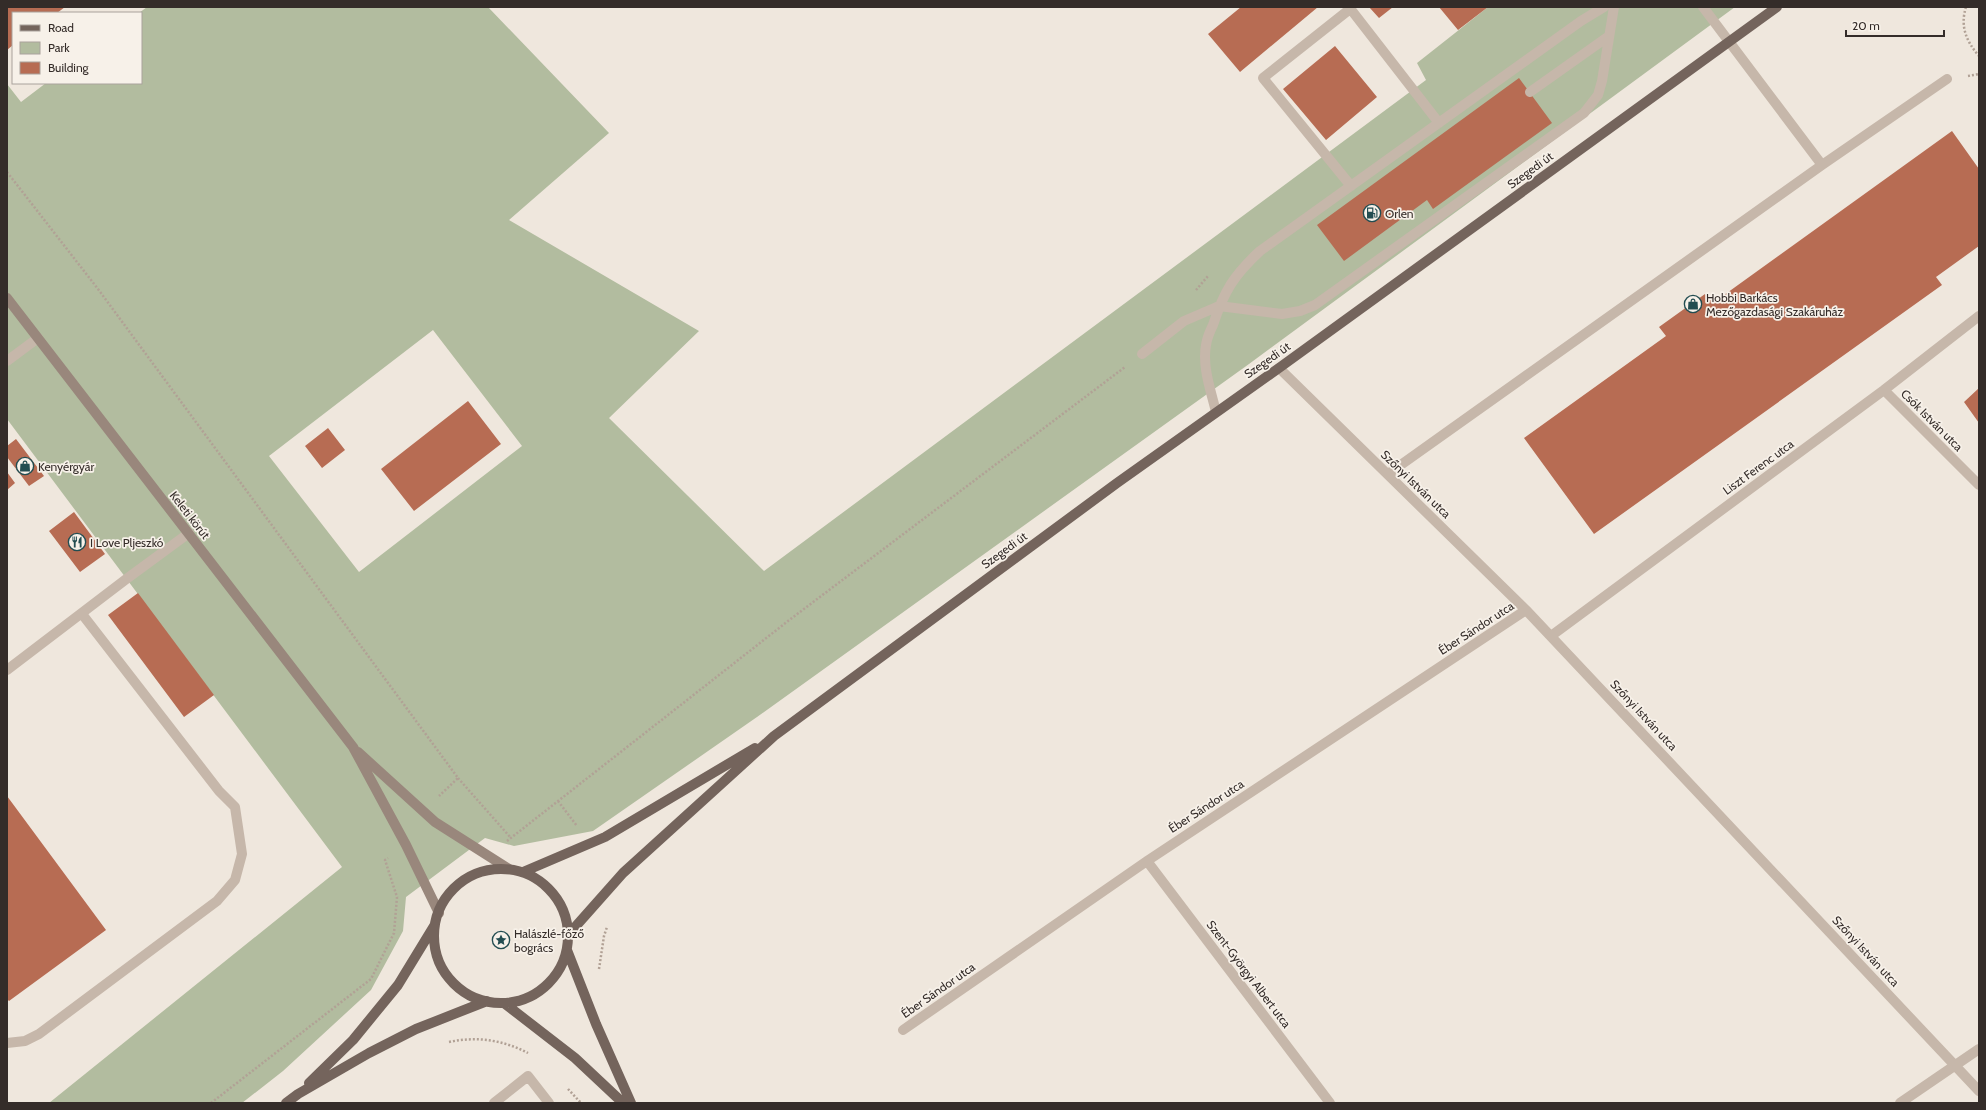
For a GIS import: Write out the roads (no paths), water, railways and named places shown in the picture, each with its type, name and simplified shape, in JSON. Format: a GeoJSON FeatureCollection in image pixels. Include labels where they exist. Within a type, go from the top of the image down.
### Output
{"type":"FeatureCollection","features":[{"type":"Feature","properties":{"kind":"main road","name":"Szegedi út"},"geometry":{"type":"LineString","coordinates":[[774,736],[1117,483],[1279,368],[1777,7]]}},
{"type":"Feature","properties":{"kind":"main road","name":"Keleti körút"},"geometry":{"type":"LineString","coordinates":[[7,298],[353,747]]}},
{"type":"Feature","properties":{"kind":"main road"},"geometry":{"type":"LineString","coordinates":[[523,872],[605,837],[774,736]]}},
{"type":"Feature","properties":{"kind":"main road"},"geometry":{"type":"LineString","coordinates":[[568,935],[623,873],[774,736]]}},
{"type":"Feature","properties":{"kind":"main road"},"geometry":{"type":"LineString","coordinates":[[353,747],[435,822],[509,869]]}},
{"type":"Feature","properties":{"kind":"main road"},"geometry":{"type":"LineString","coordinates":[[353,747],[406,845],[439,913]]}},
{"type":"Feature","properties":{"kind":"main road"},"geometry":{"type":"LineString","coordinates":[[292,1100],[353,1040],[398,985],[435,924],[446,898],[462,882],[472,875],[488,870],[509,869],[523,872],[538,879],[552,892],[562,906],[568,922],[567,950],[558,972],[546,986],[527,997],[504,1003],[487,1001],[465,992],[455,985],[442,968],[436,954],[435,924]]}},
{"type":"Feature","properties":{"kind":"main road"},"geometry":{"type":"LineString","coordinates":[[567,950],[596,1024],[631,1103]]}},
{"type":"Feature","properties":{"kind":"main road"},"geometry":{"type":"LineString","coordinates":[[292,1100],[369,1053],[416,1029],[487,1001]]}},
{"type":"Feature","properties":{"kind":"main road"},"geometry":{"type":"LineString","coordinates":[[504,1003],[575,1058],[623,1103]]}},
{"type":"Feature","properties":{"kind":"street"},"geometry":{"type":"LineString","coordinates":[[1216,412],[1206,370],[1206,346],[1219,306],[1231,281],[1242,267],[1260,250],[1581,21],[1604,7]]}},
{"type":"Feature","properties":{"kind":"street"},"geometry":{"type":"LineString","coordinates":[[1142,354],[1184,321],[1219,306],[1282,314],[1300,311],[1315,305],[1584,113],[1592,104],[1600,88],[1614,7]]}},
{"type":"Feature","properties":{"kind":"street"},"geometry":{"type":"LineString","coordinates":[[1703,7],[1822,165]]}},
{"type":"Feature","properties":{"kind":"street"},"geometry":{"type":"LineString","coordinates":[[1351,186],[1263,78],[1349,8],[1439,123]]}},
{"type":"Feature","properties":{"kind":"street"},"geometry":{"type":"LineString","coordinates":[[1530,92],[1609,36]]}},
{"type":"Feature","properties":{"kind":"street"},"geometry":{"type":"LineString","coordinates":[[1388,474],[1822,165],[1947,78]]}},
{"type":"Feature","properties":{"kind":"street"},"geometry":{"type":"LineString","coordinates":[[1449,196],[1456,205]]}},
{"type":"Feature","properties":{"kind":"street","name":"Liszt Ferenc utca"},"geometry":{"type":"LineString","coordinates":[[1551,636],[1884,390],[1979,316]]}},
{"type":"Feature","properties":{"kind":"street"},"geometry":{"type":"LineString","coordinates":[[7,361],[38,338]]}},
{"type":"Feature","properties":{"kind":"street","name":"Szőnyi István utca"},"geometry":{"type":"LineString","coordinates":[[1279,368],[1526,610],[1979,1091]]}},
{"type":"Feature","properties":{"kind":"street","name":"Csók István utca"},"geometry":{"type":"LineString","coordinates":[[1884,390],[1979,485]]}},
{"type":"Feature","properties":{"kind":"street"},"geometry":{"type":"LineString","coordinates":[[7,670],[188,533]]}},
{"type":"Feature","properties":{"kind":"street","name":"Éber Sándor utca"},"geometry":{"type":"LineString","coordinates":[[903,1030],[1147,860],[1526,610]]}},
{"type":"Feature","properties":{"kind":"street"},"geometry":{"type":"LineString","coordinates":[[7,1043],[24,1041],[39,1034],[217,901],[235,880],[242,854],[235,807],[219,791],[82,614]]}},
{"type":"Feature","properties":{"kind":"street","name":"Szent-Györgyi Albert utca"},"geometry":{"type":"LineString","coordinates":[[1147,860],[1330,1103]]}},
{"type":"Feature","properties":{"kind":"street"},"geometry":{"type":"LineString","coordinates":[[1900,1103],[1979,1049]]}},
{"type":"Feature","properties":{"kind":"street"},"geometry":{"type":"LineString","coordinates":[[494,1103],[528,1076],[549,1103]]}},
{"type":"Feature","properties":{"kind":"place","name":"Orlen"},"geometry":{"type":"Point","coordinates":[1372,213]}},
{"type":"Feature","properties":{"kind":"place","name":"Hobbi Barkács Mezőgazdasági Szakáruház"},"geometry":{"type":"Point","coordinates":[1693,304]}},
{"type":"Feature","properties":{"kind":"place","name":"Kenyérgyár"},"geometry":{"type":"Point","coordinates":[25,466]}},
{"type":"Feature","properties":{"kind":"place","name":"I Love Pljeszkó"},"geometry":{"type":"Point","coordinates":[77,542]}},
{"type":"Feature","properties":{"kind":"place","name":"Halászlé-főző bogrács"},"geometry":{"type":"Point","coordinates":[501,940]}}]}
